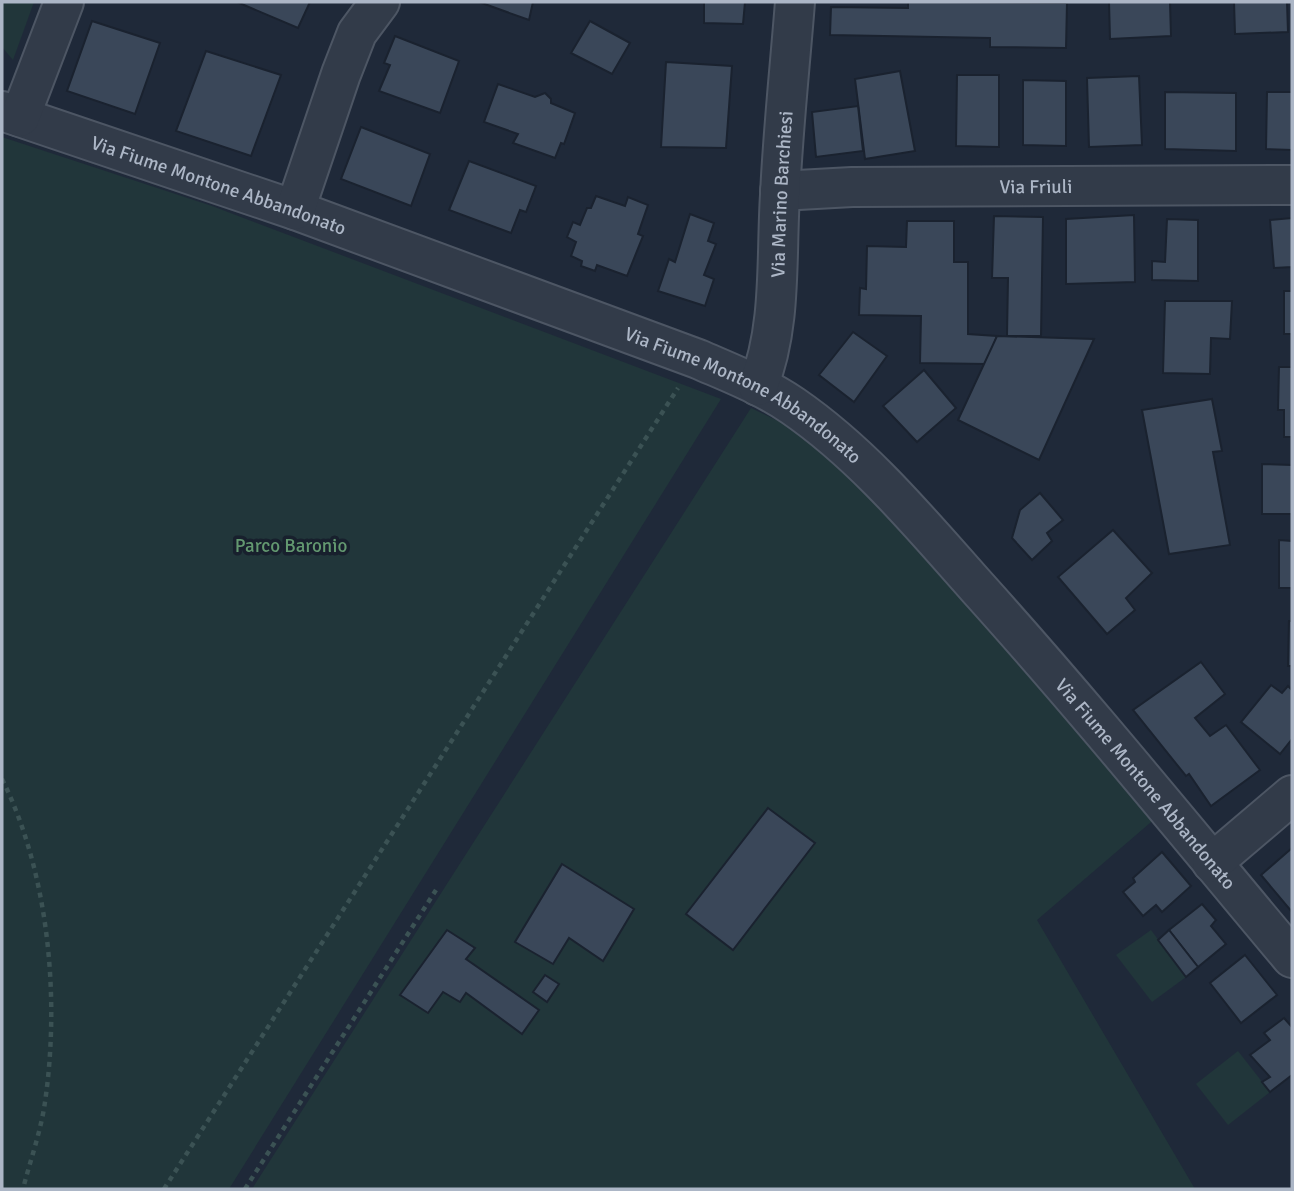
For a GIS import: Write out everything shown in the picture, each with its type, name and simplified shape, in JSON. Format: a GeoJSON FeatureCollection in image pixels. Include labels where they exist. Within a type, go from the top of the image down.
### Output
{"type":"FeatureCollection","features":[{"type":"Feature","properties":{"kind":"street"},"geometry":{"type":"LineString","coordinates":[[11,114],[64,2]]}},
{"type":"Feature","properties":{"kind":"street"},"geometry":{"type":"LineString","coordinates":[[295,210],[357,33],[380,2]]}},
{"type":"Feature","properties":{"kind":"street","name":"Via Marino Barchiesi"},"geometry":{"type":"LineString","coordinates":[[758,386],[766,367],[774,316],[780,191],[796,2]]}},
{"type":"Feature","properties":{"kind":"street","name":"Via Fiume Montone Abbandonato"},"geometry":{"type":"LineString","coordinates":[[11,114],[295,210],[698,359],[758,386],[790,404],[825,429],[887,487],[1065,685],[1292,958]]}},
{"type":"Feature","properties":{"kind":"street","name":"Via Friuli"},"geometry":{"type":"LineString","coordinates":[[780,191],[852,187],[1292,184]]}},
{"type":"Feature","properties":{"kind":"street"},"geometry":{"type":"LineString","coordinates":[[1212,863],[1292,795]]}},
{"type":"Feature","properties":{"kind":"path"},"geometry":{"type":"LineString","coordinates":[[164,1189],[698,359]]}},
{"type":"Feature","properties":{"kind":"path"},"geometry":{"type":"LineString","coordinates":[[2,779],[14,803],[42,901],[52,1002],[45,1103],[23,1189]]}},
{"type":"Feature","properties":{"kind":"path"},"geometry":{"type":"LineString","coordinates":[[245,1189],[436,890]]}},
{"type":"Feature","properties":{"kind":"green space"},"geometry":{"type":"Polygon","coordinates":[[[2,2],[34,2],[13,60],[2,47],[2,2]]]}},
{"type":"Feature","properties":{"kind":"green space","name":"Parco Baronio"},"geometry":{"type":"Polygon","coordinates":[[[2,137],[212,206],[721,399],[229,1189],[2,1189],[2,137]]]}},
{"type":"Feature","properties":{"kind":"green space"},"geometry":{"type":"Polygon","coordinates":[[[751,408],[818,440],[1157,817],[1037,920],[1195,1189],[252,1189],[751,408]]]}},
{"type":"Feature","properties":{"kind":"green space"},"geometry":{"type":"Polygon","coordinates":[[[1151,930],[1186,977],[1152,1002],[1116,955],[1151,930]]]}},
{"type":"Feature","properties":{"kind":"green space"},"geometry":{"type":"Polygon","coordinates":[[[1238,1051],[1270,1092],[1228,1125],[1196,1084],[1238,1051]]]}},
{"type":"Feature","properties":{"kind":"building"},"geometry":{"type":"Polygon","coordinates":[[[237,2],[310,2],[298,28],[237,2]]]}},
{"type":"Feature","properties":{"kind":"building"},"geometry":{"type":"Polygon","coordinates":[[[479,2],[533,2],[529,20],[479,2]]]}},
{"type":"Feature","properties":{"kind":"building"},"geometry":{"type":"Polygon","coordinates":[[[704,2],[745,2],[743,24],[704,23],[704,2]]]}},
{"type":"Feature","properties":{"kind":"building"},"geometry":{"type":"Polygon","coordinates":[[[908,2],[1067,3],[1066,48],[990,47],[990,38],[830,35],[831,7],[908,8],[908,2]]]}},
{"type":"Feature","properties":{"kind":"building"},"geometry":{"type":"Polygon","coordinates":[[[1109,2],[1170,2],[1171,36],[1110,39],[1109,2]]]}},
{"type":"Feature","properties":{"kind":"building"},"geometry":{"type":"Polygon","coordinates":[[[1234,2],[1287,2],[1288,32],[1235,34],[1234,2]]]}},
{"type":"Feature","properties":{"kind":"building"},"geometry":{"type":"Polygon","coordinates":[[[92,21],[160,43],[135,114],[67,91],[92,21]]]}},
{"type":"Feature","properties":{"kind":"building"},"geometry":{"type":"Polygon","coordinates":[[[590,21],[630,43],[612,74],[571,53],[590,21]]]}},
{"type":"Feature","properties":{"kind":"building"},"geometry":{"type":"Polygon","coordinates":[[[395,36],[459,61],[440,113],[379,91],[390,65],[384,63],[395,36]]]}},
{"type":"Feature","properties":{"kind":"building"},"geometry":{"type":"Polygon","coordinates":[[[206,51],[281,75],[251,156],[176,131],[206,51]]]}},
{"type":"Feature","properties":{"kind":"building"},"geometry":{"type":"Polygon","coordinates":[[[666,62],[732,66],[726,148],[661,147],[666,62]]]}},
{"type":"Feature","properties":{"kind":"building"},"geometry":{"type":"Polygon","coordinates":[[[900,71],[915,151],[865,159],[855,79],[900,71]]]}},
{"type":"Feature","properties":{"kind":"building"},"geometry":{"type":"Polygon","coordinates":[[[957,75],[999,75],[999,147],[956,146],[957,75]]]}},
{"type":"Feature","properties":{"kind":"building"},"geometry":{"type":"Polygon","coordinates":[[[1139,76],[1142,145],[1089,147],[1087,78],[1139,76]]]}},
{"type":"Feature","properties":{"kind":"building"},"geometry":{"type":"Polygon","coordinates":[[[1023,80],[1066,81],[1066,146],[1023,145],[1023,80]]]}},
{"type":"Feature","properties":{"kind":"building"},"geometry":{"type":"Polygon","coordinates":[[[498,84],[535,97],[545,93],[551,103],[575,113],[564,144],[561,143],[555,158],[513,143],[518,134],[484,122],[498,84]]]}},
{"type":"Feature","properties":{"kind":"building"},"geometry":{"type":"Polygon","coordinates":[[[1165,92],[1236,93],[1236,151],[1165,149],[1165,92]]]}},
{"type":"Feature","properties":{"kind":"building"},"geometry":{"type":"Polygon","coordinates":[[[1267,92],[1292,92],[1292,150],[1266,149],[1267,92]]]}},
{"type":"Feature","properties":{"kind":"building"},"geometry":{"type":"Polygon","coordinates":[[[858,106],[863,151],[816,157],[812,112],[858,106]]]}},
{"type":"Feature","properties":{"kind":"building"},"geometry":{"type":"Polygon","coordinates":[[[361,127],[430,154],[411,206],[341,179],[361,127]]]}},
{"type":"Feature","properties":{"kind":"building"},"geometry":{"type":"Polygon","coordinates":[[[469,161],[536,186],[526,212],[520,210],[511,233],[449,210],[469,161]]]}},
{"type":"Feature","properties":{"kind":"building"},"geometry":{"type":"Polygon","coordinates":[[[596,196],[625,206],[628,197],[648,205],[638,234],[643,236],[627,276],[597,265],[595,271],[581,266],[582,261],[571,256],[576,242],[567,237],[573,222],[580,225],[596,196]]]}},
{"type":"Feature","properties":{"kind":"building"},"geometry":{"type":"Polygon","coordinates":[[[690,214],[714,223],[708,241],[716,244],[704,275],[714,279],[705,306],[658,291],[669,259],[675,262],[690,214]]]}},
{"type":"Feature","properties":{"kind":"building"},"geometry":{"type":"Polygon","coordinates":[[[1134,215],[1135,282],[1066,284],[1066,219],[1134,215]]]}},
{"type":"Feature","properties":{"kind":"building"},"geometry":{"type":"Polygon","coordinates":[[[994,216],[1043,217],[1041,336],[1007,336],[1008,278],[992,278],[994,216]]]}},
{"type":"Feature","properties":{"kind":"building"},"geometry":{"type":"Polygon","coordinates":[[[1292,218],[1292,267],[1274,268],[1270,220],[1292,218]]]}},
{"type":"Feature","properties":{"kind":"building"},"geometry":{"type":"Polygon","coordinates":[[[1167,219],[1198,220],[1198,281],[1152,280],[1152,261],[1165,262],[1167,219]]]}},
{"type":"Feature","properties":{"kind":"building"},"geometry":{"type":"Polygon","coordinates":[[[907,221],[954,221],[954,262],[968,262],[968,334],[997,336],[986,364],[920,363],[921,316],[859,315],[860,288],[866,289],[867,246],[906,247],[907,221]]]}},
{"type":"Feature","properties":{"kind":"building"},"geometry":{"type":"Polygon","coordinates":[[[1284,291],[1292,291],[1292,334],[1284,334],[1284,291]]]}},
{"type":"Feature","properties":{"kind":"building"},"geometry":{"type":"Polygon","coordinates":[[[1165,301],[1232,301],[1230,339],[1211,338],[1210,374],[1163,373],[1165,301]]]}},
{"type":"Feature","properties":{"kind":"building"},"geometry":{"type":"Polygon","coordinates":[[[853,332],[887,356],[854,402],[819,375],[853,332]]]}},
{"type":"Feature","properties":{"kind":"building"},"geometry":{"type":"Polygon","coordinates":[[[997,336],[1094,339],[1039,460],[958,420],[997,336]]]}},
{"type":"Feature","properties":{"kind":"building"},"geometry":{"type":"Polygon","coordinates":[[[1279,367],[1292,367],[1292,437],[1284,437],[1284,410],[1278,410],[1279,367]]]}},
{"type":"Feature","properties":{"kind":"building"},"geometry":{"type":"Polygon","coordinates":[[[924,370],[956,408],[917,442],[883,406],[924,370]]]}},
{"type":"Feature","properties":{"kind":"building"},"geometry":{"type":"Polygon","coordinates":[[[1212,399],[1222,451],[1213,452],[1230,545],[1169,554],[1142,410],[1212,399]]]}},
{"type":"Feature","properties":{"kind":"building"},"geometry":{"type":"Polygon","coordinates":[[[1262,464],[1292,465],[1292,514],[1262,514],[1262,464]]]}},
{"type":"Feature","properties":{"kind":"building"},"geometry":{"type":"Polygon","coordinates":[[[1040,493],[1063,520],[1047,533],[1052,541],[1032,560],[1012,538],[1020,510],[1040,493]]]}},
{"type":"Feature","properties":{"kind":"building"},"geometry":{"type":"Polygon","coordinates":[[[1113,530],[1152,573],[1126,598],[1135,610],[1107,634],[1058,577],[1113,530]]]}},
{"type":"Feature","properties":{"kind":"building"},"geometry":{"type":"Polygon","coordinates":[[[1279,540],[1292,541],[1292,588],[1279,588],[1279,540]]]}},
{"type":"Feature","properties":{"kind":"building"},"geometry":{"type":"Polygon","coordinates":[[[1289,621],[1292,621],[1292,666],[1288,666],[1289,621]]]}},
{"type":"Feature","properties":{"kind":"building"},"geometry":{"type":"Polygon","coordinates":[[[1201,662],[1225,694],[1195,718],[1210,736],[1226,725],[1260,770],[1211,806],[1189,774],[1186,776],[1133,710],[1201,662]]]}},
{"type":"Feature","properties":{"kind":"building"},"geometry":{"type":"Polygon","coordinates":[[[1271,685],[1282,693],[1288,686],[1292,690],[1292,739],[1280,754],[1241,722],[1271,685]]]}},
{"type":"Feature","properties":{"kind":"building"},"geometry":{"type":"Polygon","coordinates":[[[768,808],[815,843],[733,950],[686,914],[768,808]]]}},
{"type":"Feature","properties":{"kind":"building"},"geometry":{"type":"Polygon","coordinates":[[[1292,848],[1292,912],[1261,875],[1292,848]]]}},
{"type":"Feature","properties":{"kind":"building"},"geometry":{"type":"Polygon","coordinates":[[[1162,852],[1191,886],[1162,912],[1156,905],[1143,916],[1123,892],[1135,882],[1133,878],[1162,852]]]}},
{"type":"Feature","properties":{"kind":"building"},"geometry":{"type":"Polygon","coordinates":[[[562,864],[634,909],[603,961],[569,938],[553,964],[515,942],[562,864]]]}},
{"type":"Feature","properties":{"kind":"building"},"geometry":{"type":"Polygon","coordinates":[[[1202,904],[1216,920],[1211,926],[1226,944],[1198,967],[1169,930],[1202,904]]]}},
{"type":"Feature","properties":{"kind":"building"},"geometry":{"type":"Polygon","coordinates":[[[447,930],[475,948],[466,959],[539,1010],[522,1034],[466,993],[460,1002],[443,992],[428,1013],[400,995],[447,930]]]}},
{"type":"Feature","properties":{"kind":"building"},"geometry":{"type":"Polygon","coordinates":[[[1169,930],[1198,967],[1186,977],[1158,940],[1169,930]]]}},
{"type":"Feature","properties":{"kind":"building"},"geometry":{"type":"Polygon","coordinates":[[[1245,955],[1277,995],[1241,1023],[1210,983],[1245,955]]]}},
{"type":"Feature","properties":{"kind":"building"},"geometry":{"type":"Polygon","coordinates":[[[545,975],[559,984],[547,1002],[533,992],[545,975]]]}},
{"type":"Feature","properties":{"kind":"building"},"geometry":{"type":"Polygon","coordinates":[[[1284,1018],[1292,1027],[1292,1075],[1270,1092],[1262,1082],[1270,1077],[1250,1055],[1270,1040],[1264,1033],[1284,1018]]]}}]}
